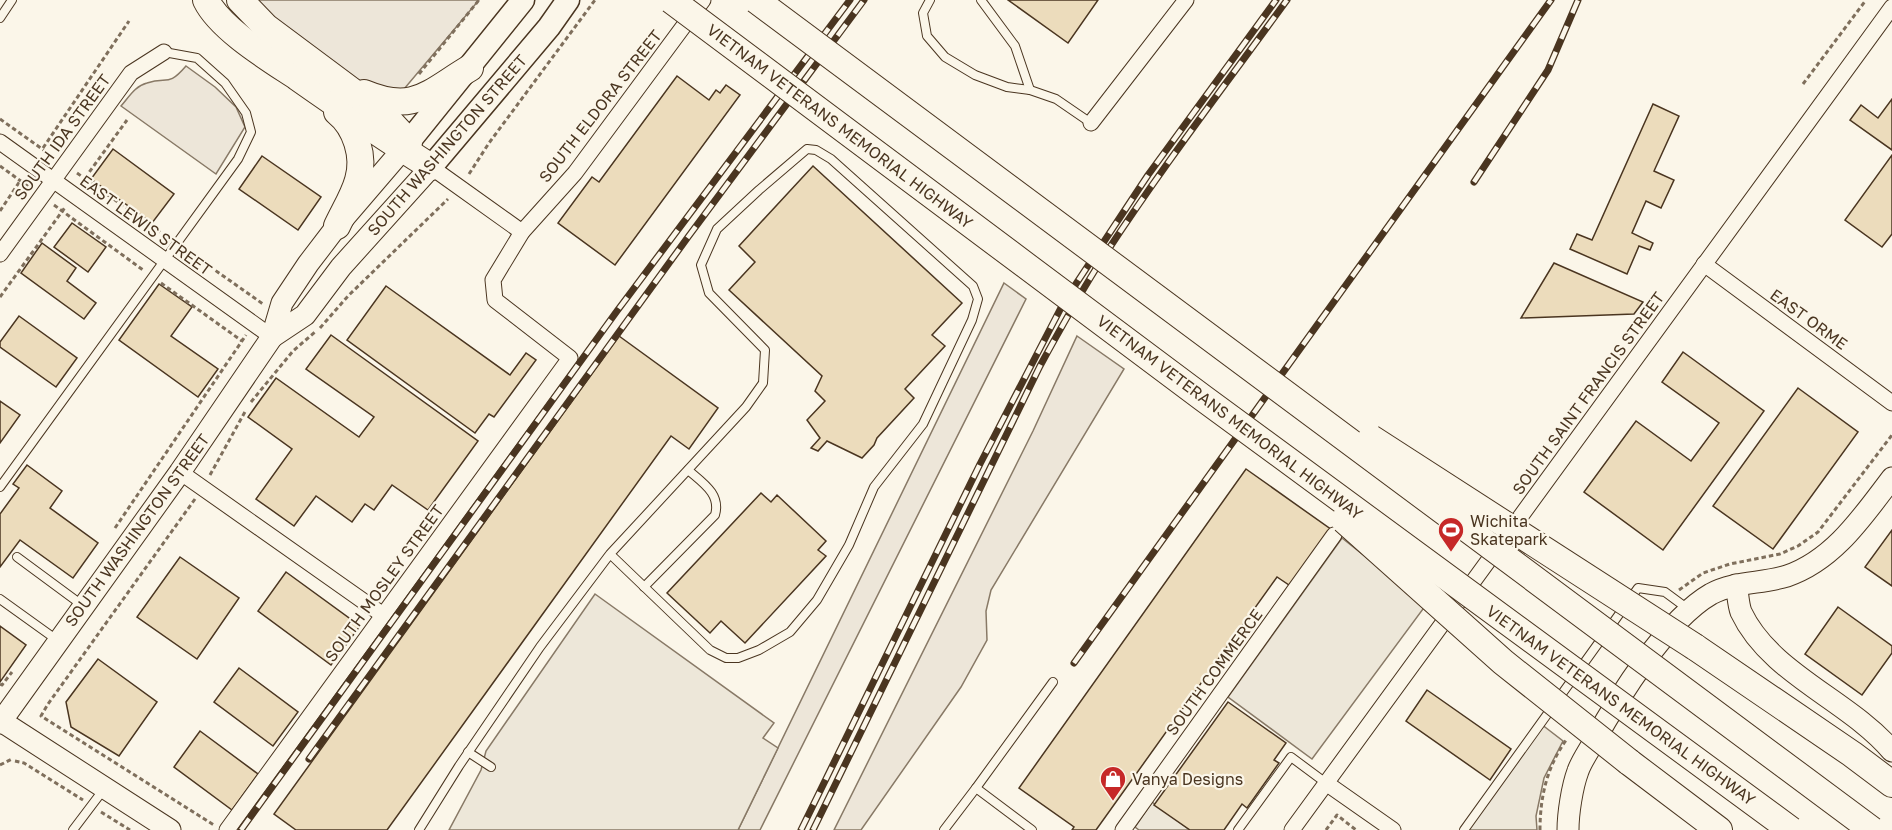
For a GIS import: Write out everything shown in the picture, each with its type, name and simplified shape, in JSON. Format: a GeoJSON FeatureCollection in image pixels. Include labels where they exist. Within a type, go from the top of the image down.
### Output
{"type":"FeatureCollection","features":[{"type":"Feature","properties":{"kind":"highway"},"geometry":{"type":"LineString","coordinates":[[206,0],[210,8],[242,38],[406,146],[431,167]]}},
{"type":"Feature","properties":{"kind":"highway"},"geometry":{"type":"LineString","coordinates":[[240,0],[266,27],[384,115],[406,146]]}},
{"type":"Feature","properties":{"kind":"highway","name":"VIETNAM VETERANS MEMORIAL HIGHWAY"},"geometry":{"type":"LineString","coordinates":[[671,0],[1203,398],[1791,830]]}},
{"type":"Feature","properties":{"kind":"highway"},"geometry":{"type":"LineString","coordinates":[[756,0],[1872,830]]}},
{"type":"Feature","properties":{"kind":"highway"},"geometry":{"type":"LineString","coordinates":[[342,83],[384,101],[399,103],[416,100],[470,68]]}},
{"type":"Feature","properties":{"kind":"highway"},"geometry":{"type":"LineString","coordinates":[[286,69],[341,115],[351,128],[359,150],[358,180],[337,226]]}},
{"type":"Feature","properties":{"kind":"highway"},"geometry":{"type":"LineString","coordinates":[[1239,359],[1377,442],[1695,647],[1892,784]]}},
{"type":"Feature","properties":{"kind":"highway"},"geometry":{"type":"LineString","coordinates":[[1203,398],[1383,554],[1503,662],[1719,830]]}},
{"type":"Feature","properties":{"kind":"main road","name":"SOUTH WASHINGTON STREET"},"geometry":{"type":"LineString","coordinates":[[0,722],[180,472],[272,337],[282,303],[337,226],[406,146],[523,0]]}},
{"type":"Feature","properties":{"kind":"main road","name":"SOUTH WASHINGTON STREET"},"geometry":{"type":"LineString","coordinates":[[272,337],[305,315],[341,267],[431,167],[549,27],[568,0]]}},
{"type":"Feature","properties":{"kind":"main road"},"geometry":{"type":"LineString","coordinates":[[1568,830],[1578,771],[1604,724],[1634,679],[1661,642],[1689,610],[1713,593],[1736,585],[1786,576],[1828,553],[1857,524],[1892,478]]}},
{"type":"Feature","properties":{"kind":"main road"},"geometry":{"type":"LineString","coordinates":[[1736,585],[1741,610],[1757,636],[1802,679],[1860,720],[1892,751]]}},
{"type":"Feature","properties":{"kind":"main road"},"geometry":{"type":"LineString","coordinates":[[0,722],[170,830]]}},
{"type":"Feature","properties":{"kind":"street","name":"SOUTH ELDORA STREET"},"geometry":{"type":"LineString","coordinates":[[570,358],[495,300],[493,280],[522,232],[575,173],[703,0]]}},
{"type":"Feature","properties":{"kind":"street"},"geometry":{"type":"LineString","coordinates":[[1091,123],[1186,0]]}},
{"type":"Feature","properties":{"kind":"street","name":"SOUTH SAINT FRANCIS STREET"},"geometry":{"type":"LineString","coordinates":[[1292,830],[1892,7]]}},
{"type":"Feature","properties":{"kind":"street","name":"SOUTH IDA STREET"},"geometry":{"type":"LineString","coordinates":[[0,254],[131,74],[164,52]]}},
{"type":"Feature","properties":{"kind":"street","name":"EAST LEWIS STREET"},"geometry":{"type":"LineString","coordinates":[[0,142],[272,337]]}},
{"type":"Feature","properties":{"kind":"street"},"geometry":{"type":"LineString","coordinates":[[431,167],[522,232]]}},
{"type":"Feature","properties":{"kind":"street","name":"EAST ORME"},"geometry":{"type":"LineString","coordinates":[[1704,264],[1892,403]]}},
{"type":"Feature","properties":{"kind":"street","name":"SOUTH MOSLEY STREET"},"geometry":{"type":"LineString","coordinates":[[227,830],[570,358]]}},
{"type":"Feature","properties":{"kind":"street"},"geometry":{"type":"LineString","coordinates":[[180,472],[383,615]]}},
{"type":"Feature","properties":{"kind":"street","name":"SOUTH COMMERCE"},"geometry":{"type":"LineString","coordinates":[[1123,830],[1334,535]]}},
{"type":"Feature","properties":{"kind":"street"},"geometry":{"type":"LineString","coordinates":[[1326,783],[1393,830]]}},
{"type":"Feature","properties":{"kind":"lane"},"geometry":{"type":"LineString","coordinates":[[0,18],[12,0]]}},
{"type":"Feature","properties":{"kind":"lane"},"geometry":{"type":"LineString","coordinates":[[930,0],[924,13],[927,36],[945,57],[975,75],[1007,87],[1030,90],[1056,99],[1091,123]]}},
{"type":"Feature","properties":{"kind":"lane"},"geometry":{"type":"LineString","coordinates":[[981,0],[1015,46],[1030,90]]}},
{"type":"Feature","properties":{"kind":"lane"},"geometry":{"type":"LineString","coordinates":[[0,487],[238,159],[251,132],[246,113],[225,83],[197,58],[164,52]]}},
{"type":"Feature","properties":{"kind":"lane"},"geometry":{"type":"LineString","coordinates":[[419,830],[468,752],[540,647],[610,554],[746,407],[763,382],[765,350],[709,293],[701,265],[717,229],[807,149],[816,150],[831,159],[973,286],[978,299],[972,320],[923,424],[874,487],[849,545],[818,600],[790,632],[759,650],[738,658],[726,658],[710,650],[610,554]]}},
{"type":"Feature","properties":{"kind":"lane"},"geometry":{"type":"LineString","coordinates":[[644,587],[715,515],[716,498],[688,470]]}},
{"type":"Feature","properties":{"kind":"lane"},"geometry":{"type":"LineString","coordinates":[[17,557],[83,606]]}},
{"type":"Feature","properties":{"kind":"lane"},"geometry":{"type":"LineString","coordinates":[[1464,830],[1638,588],[1665,592],[1689,610]]}},
{"type":"Feature","properties":{"kind":"lane"},"geometry":{"type":"LineString","coordinates":[[0,599],[58,640]]}},
{"type":"Feature","properties":{"kind":"lane"},"geometry":{"type":"LineString","coordinates":[[944,830],[1053,682]]}},
{"type":"Feature","properties":{"kind":"lane"},"geometry":{"type":"LineString","coordinates":[[468,752],[491,767]]}},
{"type":"Feature","properties":{"kind":"lane"},"geometry":{"type":"LineString","coordinates":[[1238,830],[1291,757],[1326,783]]}},
{"type":"Feature","properties":{"kind":"lane"},"geometry":{"type":"LineString","coordinates":[[73,830],[105,788]]}},
{"type":"Feature","properties":{"kind":"lane"},"geometry":{"type":"LineString","coordinates":[[976,788],[1032,830]]}},
{"type":"Feature","properties":{"kind":"path"},"geometry":{"type":"LineString","coordinates":[[415,79],[479,0]]}},
{"type":"Feature","properties":{"kind":"path"},"geometry":{"type":"LineString","coordinates":[[468,174],[595,0]]}},
{"type":"Feature","properties":{"kind":"path"},"geometry":{"type":"LineString","coordinates":[[1803,84],[1866,0]]}},
{"type":"Feature","properties":{"kind":"path"},"geometry":{"type":"LineString","coordinates":[[0,211],[129,21]]}},
{"type":"Feature","properties":{"kind":"path"},"geometry":{"type":"LineString","coordinates":[[0,166],[242,341]]}},
{"type":"Feature","properties":{"kind":"path"},"geometry":{"type":"LineString","coordinates":[[222,830],[41,716],[202,488],[249,406],[293,351],[320,328],[348,296],[448,199]]}},
{"type":"Feature","properties":{"kind":"path"},"geometry":{"type":"LineString","coordinates":[[115,528],[253,323]]}},
{"type":"Feature","properties":{"kind":"path"},"geometry":{"type":"LineString","coordinates":[[0,684],[2,685],[16,666]]}},
{"type":"Feature","properties":{"kind":"path"},"geometry":{"type":"LineString","coordinates":[[0,765],[13,760],[24,763],[130,830]]}},
{"type":"Feature","properties":{"kind":"path"},"geometry":{"type":"LineString","coordinates":[[1326,830],[1337,815],[1356,830]]}},
{"type":"Feature","properties":{"kind":"shaded area"},"geometry":{"type":"Polygon","coordinates":[[[250,0],[479,0],[399,95],[369,92],[250,0]]]}},
{"type":"Feature","properties":{"kind":"shaded area"},"geometry":{"type":"Polygon","coordinates":[[[186,66],[215,87],[236,107],[245,127],[216,174],[121,106],[132,92],[143,84],[171,79],[186,66]]]}},
{"type":"Feature","properties":{"kind":"shaded area"},"geometry":{"type":"Polygon","coordinates":[[[1004,283],[1026,299],[760,830],[738,830],[1004,283]]]}},
{"type":"Feature","properties":{"kind":"shaded area"},"geometry":{"type":"Polygon","coordinates":[[[1077,336],[1124,369],[991,590],[986,611],[987,640],[961,687],[861,830],[834,830],[1033,431],[1077,336]]]}},
{"type":"Feature","properties":{"kind":"shaded area"},"geometry":{"type":"Polygon","coordinates":[[[1342,538],[1426,605],[1312,759],[1228,697],[1342,538]]]}},
{"type":"Feature","properties":{"kind":"shaded area"},"geometry":{"type":"Polygon","coordinates":[[[595,594],[774,723],[763,738],[778,748],[738,830],[449,830],[481,770],[486,751],[595,594]]]}},
{"type":"Feature","properties":{"kind":"shaded area"},"geometry":{"type":"Polygon","coordinates":[[[1541,724],[1563,741],[1544,778],[1536,816],[1537,830],[1465,830],[1541,724]]]}},
{"type":"Feature","properties":{"kind":"shaded area"},"geometry":{"type":"Polygon","coordinates":[[[1152,802],[1190,830],[1139,830],[1135,827],[1152,802]]]}},
{"type":"Feature","properties":{"kind":"building"},"geometry":{"type":"Polygon","coordinates":[[[1008,0],[1098,0],[1068,43],[1008,0]]]}},
{"type":"Feature","properties":{"kind":"building"},"geometry":{"type":"Polygon","coordinates":[[[677,76],[709,100],[716,90],[720,93],[726,85],[740,95],[615,265],[558,223],[592,177],[599,182],[677,76]]]}},
{"type":"Feature","properties":{"kind":"building"},"geometry":{"type":"Polygon","coordinates":[[[1892,99],[1892,150],[1850,120],[1861,105],[1878,118],[1892,99]]]}},
{"type":"Feature","properties":{"kind":"building"},"geometry":{"type":"Polygon","coordinates":[[[1653,104],[1679,116],[1654,171],[1674,180],[1661,208],[1646,201],[1632,233],[1653,243],[1650,250],[1639,246],[1627,274],[1570,249],[1577,234],[1592,240],[1653,104]]]}},
{"type":"Feature","properties":{"kind":"building"},"geometry":{"type":"Polygon","coordinates":[[[113,149],[174,194],[152,223],[91,179],[113,149]]]}},
{"type":"Feature","properties":{"kind":"building"},"geometry":{"type":"Polygon","coordinates":[[[1892,155],[1892,234],[1882,247],[1845,220],[1892,155]]]}},
{"type":"Feature","properties":{"kind":"building"},"geometry":{"type":"Polygon","coordinates":[[[262,156],[321,197],[298,230],[239,189],[262,156]]]}},
{"type":"Feature","properties":{"kind":"building"},"geometry":{"type":"Polygon","coordinates":[[[813,166],[962,303],[932,335],[945,346],[905,389],[914,398],[862,458],[827,441],[818,451],[811,448],[820,438],[807,420],[825,401],[815,391],[822,376],[729,290],[755,262],[739,246],[813,166]]]}},
{"type":"Feature","properties":{"kind":"building"},"geometry":{"type":"Polygon","coordinates":[[[72,223],[106,247],[88,272],[54,247],[72,223]]]}},
{"type":"Feature","properties":{"kind":"building"},"geometry":{"type":"Polygon","coordinates":[[[42,243],[76,268],[67,281],[96,303],[84,319],[21,273],[42,243]]]}},
{"type":"Feature","properties":{"kind":"building"},"geometry":{"type":"Polygon","coordinates":[[[1554,263],[1643,302],[1634,314],[1521,318],[1554,263]]]}},
{"type":"Feature","properties":{"kind":"building"},"geometry":{"type":"Polygon","coordinates":[[[159,284],[192,307],[171,336],[218,369],[198,397],[119,340],[159,284]]]}},
{"type":"Feature","properties":{"kind":"building"},"geometry":{"type":"Polygon","coordinates":[[[386,286],[510,375],[526,353],[536,360],[494,417],[489,414],[475,433],[347,340],[386,286]]]}},
{"type":"Feature","properties":{"kind":"building"},"geometry":{"type":"Polygon","coordinates":[[[19,316],[77,358],[56,387],[0,347],[0,342],[19,316]]]}},
{"type":"Feature","properties":{"kind":"building"},"geometry":{"type":"Polygon","coordinates":[[[331,335],[478,441],[428,510],[392,485],[374,510],[365,504],[352,522],[316,496],[294,526],[256,499],[292,449],[248,417],[276,378],[359,437],[374,417],[306,369],[331,335]]]}},
{"type":"Feature","properties":{"kind":"building"},"geometry":{"type":"Polygon","coordinates":[[[619,336],[718,408],[689,449],[671,436],[387,830],[296,830],[274,814],[619,336]]]}},
{"type":"Feature","properties":{"kind":"building"},"geometry":{"type":"Polygon","coordinates":[[[1683,352],[1764,411],[1663,550],[1584,492],[1636,421],[1691,461],[1719,423],[1662,382],[1683,352]]]}},
{"type":"Feature","properties":{"kind":"building"},"geometry":{"type":"Polygon","coordinates":[[[1798,388],[1858,432],[1773,549],[1713,506],[1798,388]]]}},
{"type":"Feature","properties":{"kind":"building"},"geometry":{"type":"Polygon","coordinates":[[[0,401],[20,415],[0,443],[0,401]]]}},
{"type":"Feature","properties":{"kind":"building"},"geometry":{"type":"Polygon","coordinates":[[[27,465],[62,491],[50,508],[98,543],[73,578],[20,540],[0,567],[0,514],[19,488],[13,484],[27,465]]]}},
{"type":"Feature","properties":{"kind":"building"},"geometry":{"type":"Polygon","coordinates":[[[1246,469],[1332,530],[1292,587],[1277,577],[1096,830],[1072,830],[1074,827],[1019,788],[1246,469]]]}},
{"type":"Feature","properties":{"kind":"building"},"geometry":{"type":"Polygon","coordinates":[[[761,493],[771,502],[777,495],[826,541],[818,550],[826,556],[745,643],[721,621],[710,633],[667,593],[761,493]]]}},
{"type":"Feature","properties":{"kind":"building"},"geometry":{"type":"Polygon","coordinates":[[[1892,530],[1892,586],[1865,567],[1892,530]]]}},
{"type":"Feature","properties":{"kind":"building"},"geometry":{"type":"Polygon","coordinates":[[[180,557],[239,598],[197,659],[137,617],[180,557]]]}},
{"type":"Feature","properties":{"kind":"building"},"geometry":{"type":"Polygon","coordinates":[[[286,572],[360,626],[331,665],[258,611],[286,572]]]}},
{"type":"Feature","properties":{"kind":"building"},"geometry":{"type":"Polygon","coordinates":[[[1838,607],[1892,646],[1892,653],[1862,695],[1805,654],[1838,607]]]}},
{"type":"Feature","properties":{"kind":"building"},"geometry":{"type":"Polygon","coordinates":[[[0,626],[26,645],[0,682],[0,626]]]}},
{"type":"Feature","properties":{"kind":"building"},"geometry":{"type":"Polygon","coordinates":[[[98,659],[157,702],[119,756],[71,727],[66,702],[98,659]]]}},
{"type":"Feature","properties":{"kind":"building"},"geometry":{"type":"Polygon","coordinates":[[[239,668],[298,712],[273,746],[214,702],[239,668]]]}},
{"type":"Feature","properties":{"kind":"building"},"geometry":{"type":"Polygon","coordinates":[[[1427,690],[1511,749],[1490,780],[1406,721],[1427,690]]]}},
{"type":"Feature","properties":{"kind":"building"},"geometry":{"type":"Polygon","coordinates":[[[1228,702],[1286,743],[1274,760],[1279,763],[1247,808],[1242,804],[1224,830],[1190,830],[1154,805],[1228,702]]]}},
{"type":"Feature","properties":{"kind":"building"},"geometry":{"type":"Polygon","coordinates":[[[200,731],[258,774],[232,810],[174,767],[200,731]]]}},
{"type":"Feature","properties":{"kind":"railway"},"geometry":{"type":"LineString","coordinates":[[241,830],[617,311],[850,0]]}},
{"type":"Feature","properties":{"kind":"railway"},"geometry":{"type":"LineString","coordinates":[[309,759],[688,237],[864,0]]}},
{"type":"Feature","properties":{"kind":"railway"},"geometry":{"type":"LineString","coordinates":[[801,830],[980,464],[1064,302],[1148,175],[1276,0]]}},
{"type":"Feature","properties":{"kind":"railway"},"geometry":{"type":"LineString","coordinates":[[813,830],[1040,366],[1068,316],[1097,267],[1143,199],[1287,0]]}},
{"type":"Feature","properties":{"kind":"railway"},"geometry":{"type":"LineString","coordinates":[[1074,663],[1551,0]]}},
{"type":"Feature","properties":{"kind":"railway"},"geometry":{"type":"LineString","coordinates":[[1474,182],[1548,70],[1578,0]]}},
{"type":"Feature","properties":{"kind":"place","name":"Wichita Skatepark"},"geometry":{"type":"Point","coordinates":[1451,553]}},
{"type":"Feature","properties":{"kind":"place","name":"Vanya Designs"},"geometry":{"type":"Point","coordinates":[1113,802]}}]}
